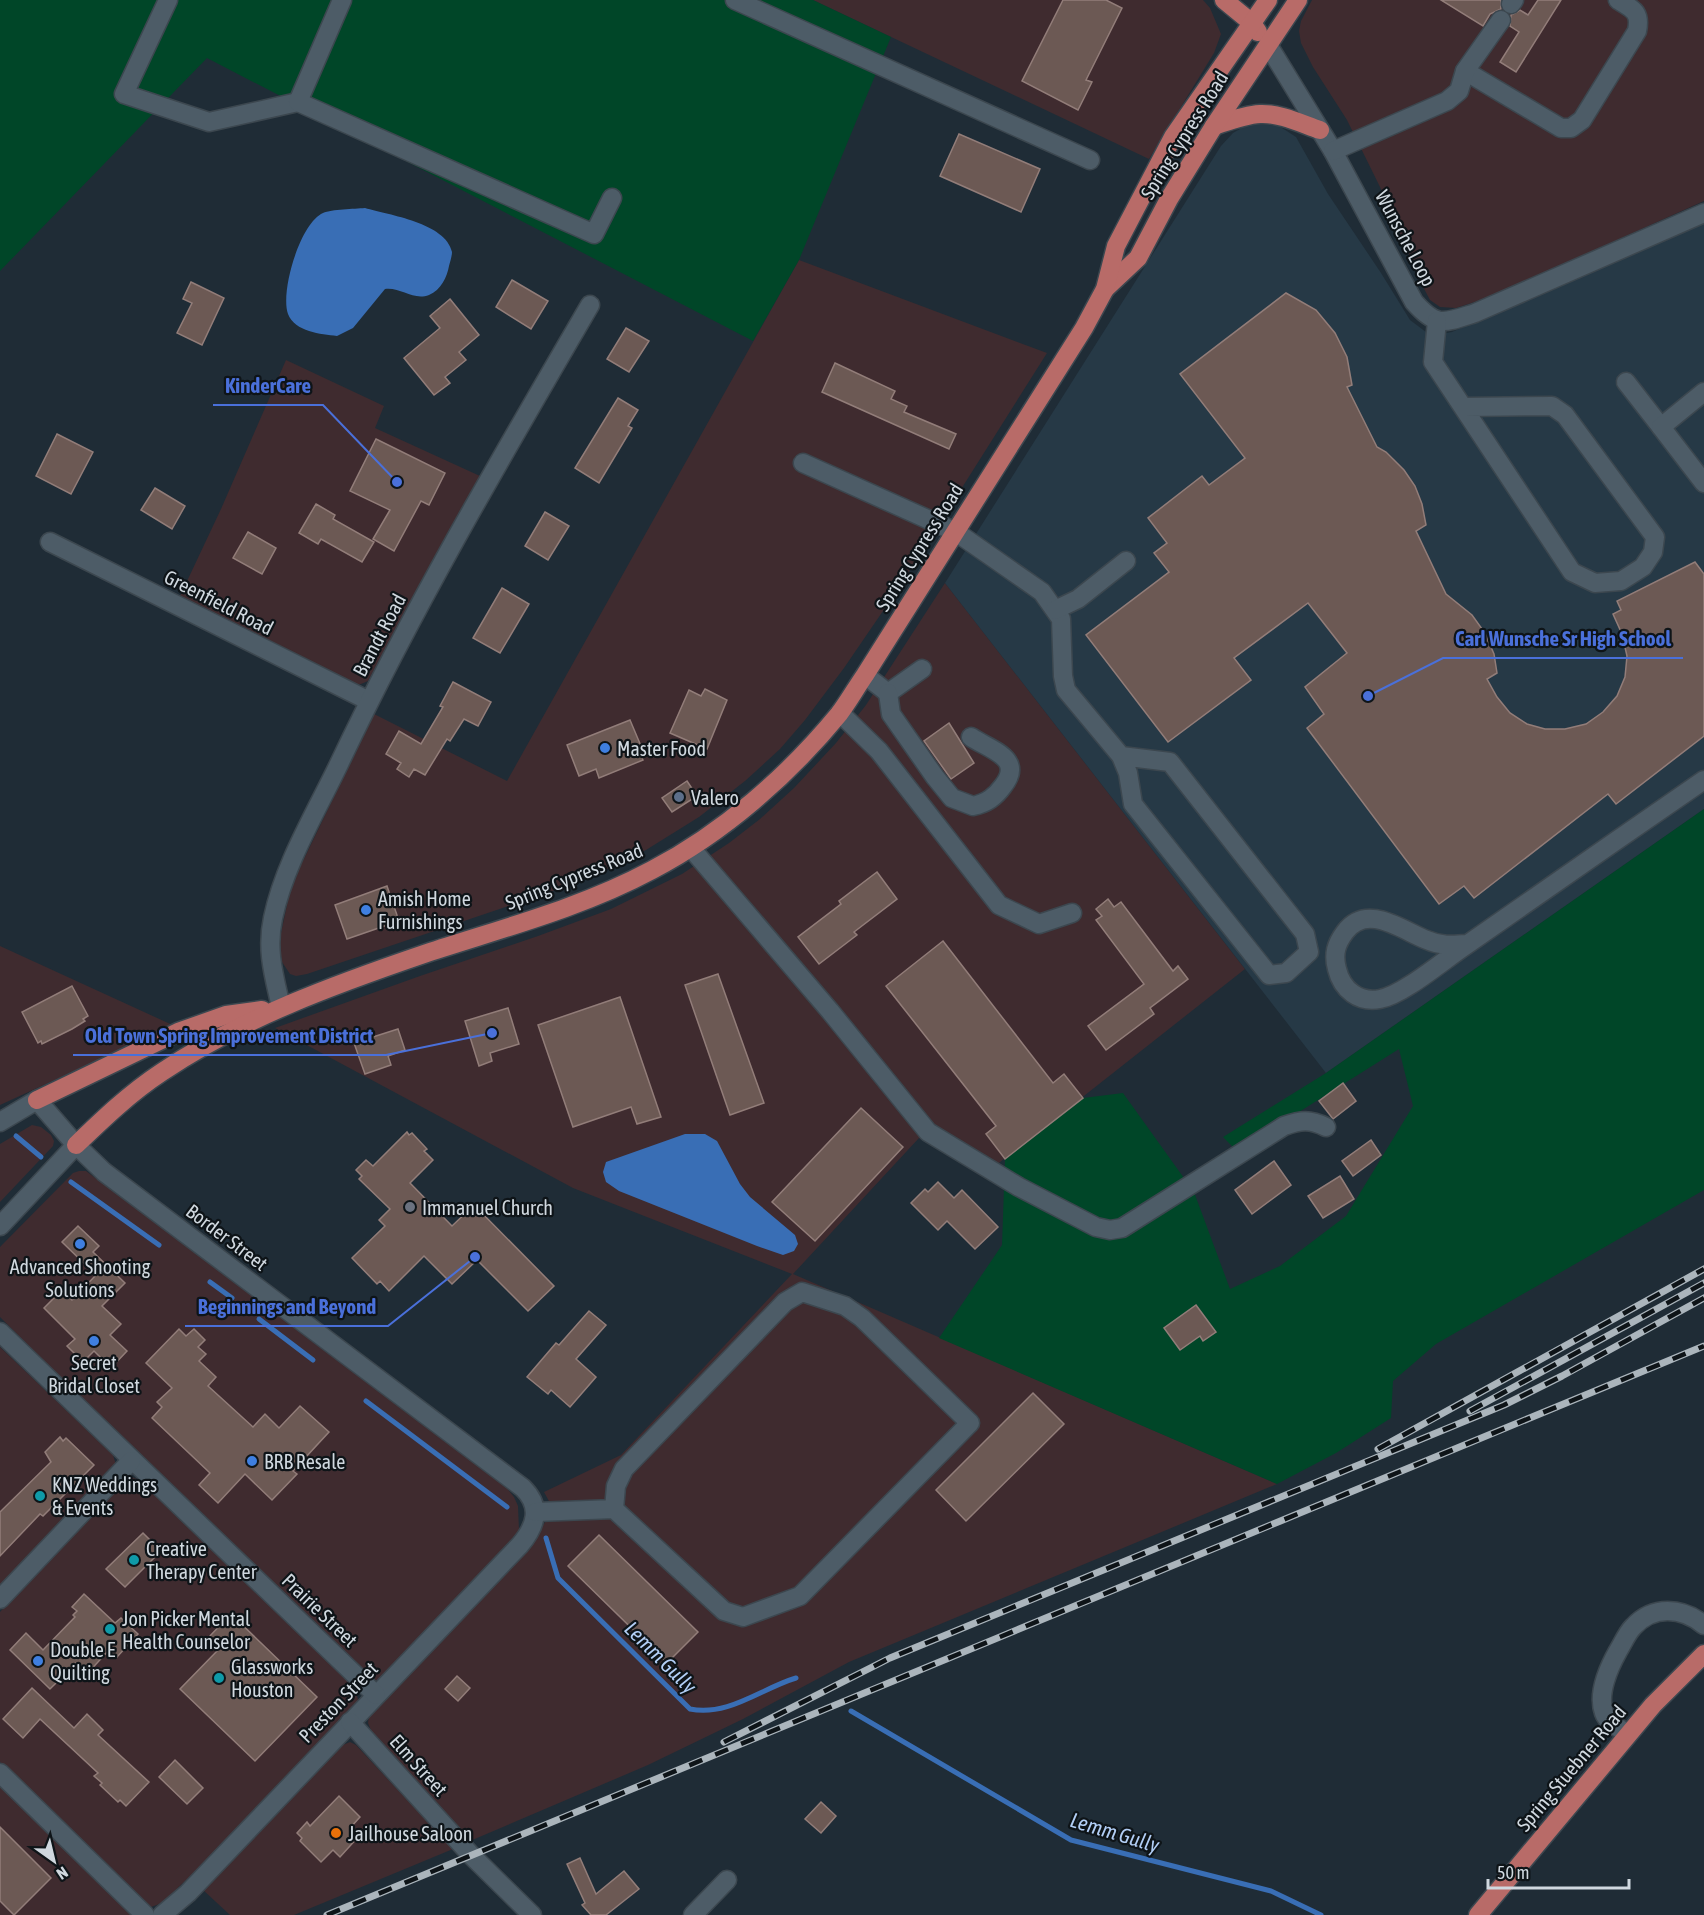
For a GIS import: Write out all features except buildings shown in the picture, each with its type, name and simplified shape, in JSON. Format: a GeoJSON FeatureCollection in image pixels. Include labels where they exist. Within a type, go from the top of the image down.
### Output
{"type":"FeatureCollection","features":[{"type":"Feature","properties":{"kind":"main road"},"geometry":{"type":"LineString","coordinates":[[1224,0],[1252,23],[1268,45]]}},
{"type":"Feature","properties":{"kind":"main road"},"geometry":{"type":"LineString","coordinates":[[1245,0],[1252,23]]}},
{"type":"Feature","properties":{"kind":"main road","name":"Spring Cypress Road"},"geometry":{"type":"LineString","coordinates":[[76,1145],[159,1073],[228,1032],[281,1007],[425,954],[537,918],[630,882],[691,848],[763,792],[840,713],[865,675],[1084,328],[1105,289],[1116,246],[1173,137],[1268,0]]}},
{"type":"Feature","properties":{"kind":"main road","name":"Spring Cypress Road"},"geometry":{"type":"LineString","coordinates":[[1105,289],[1138,258],[1169,199],[1214,126],[1298,0]]}},
{"type":"Feature","properties":{"kind":"main road"},"geometry":{"type":"LineString","coordinates":[[1214,126],[1244,116],[1262,114],[1282,117],[1320,130]]}},
{"type":"Feature","properties":{"kind":"main road"},"geometry":{"type":"LineString","coordinates":[[37,1100],[178,1032],[226,1015],[281,1007]]}},
{"type":"Feature","properties":{"kind":"main road","name":"Spring Stuebner Road"},"geometry":{"type":"LineString","coordinates":[[1478,1915],[1628,1734],[1704,1654]]}},
{"type":"Feature","properties":{"kind":"street"},"geometry":{"type":"LineString","coordinates":[[168,0],[124,94],[209,122],[298,102],[594,234],[612,198]]}},
{"type":"Feature","properties":{"kind":"street"},"geometry":{"type":"LineString","coordinates":[[298,102],[342,0]]}},
{"type":"Feature","properties":{"kind":"street"},"geometry":{"type":"LineString","coordinates":[[735,0],[1090,160]]}},
{"type":"Feature","properties":{"kind":"street"},"geometry":{"type":"LineString","coordinates":[[1465,71],[1561,128],[1571,128],[1582,120],[1637,31],[1640,21],[1635,10],[1618,0]]}},
{"type":"Feature","properties":{"kind":"street"},"geometry":{"type":"LineString","coordinates":[[1333,151],[1447,101],[1459,91],[1465,71],[1501,20]]}},
{"type":"Feature","properties":{"kind":"street","name":"Wunsche Loop"},"geometry":{"type":"LineString","coordinates":[[1268,45],[1333,151],[1414,302],[1426,316],[1437,321]]}},
{"type":"Feature","properties":{"kind":"street"},"geometry":{"type":"LineString","coordinates":[[1464,407],[1552,406],[1565,415],[1655,537],[1653,552],[1643,567],[1621,581],[1595,583],[1572,572],[1433,363],[1437,321],[1448,322],[1474,313],[1704,213]]}},
{"type":"Feature","properties":{"kind":"street","name":"Brandt Road"},"geometry":{"type":"LineString","coordinates":[[281,1007],[269,949],[277,901],[290,868],[369,701],[486,484],[590,305]]}},
{"type":"Feature","properties":{"kind":"street"},"geometry":{"type":"LineString","coordinates":[[1626,382],[1704,483]]}},
{"type":"Feature","properties":{"kind":"street"},"geometry":{"type":"LineString","coordinates":[[1661,427],[1704,392]]}},
{"type":"Feature","properties":{"kind":"street"},"geometry":{"type":"LineString","coordinates":[[803,463],[956,532],[1042,592],[1061,618],[1063,676],[1066,690],[1120,756],[1128,774],[1133,804],[1269,975],[1286,973],[1309,952],[1305,934],[1170,762],[1120,756]]}},
{"type":"Feature","properties":{"kind":"street","name":"Greenfield Road"},"geometry":{"type":"LineString","coordinates":[[50,542],[369,701]]}},
{"type":"Feature","properties":{"kind":"street"},"geometry":{"type":"LineString","coordinates":[[1055,610],[1078,599],[1126,561]]}},
{"type":"Feature","properties":{"kind":"street"},"geometry":{"type":"LineString","coordinates":[[888,693],[922,669]]}},
{"type":"Feature","properties":{"kind":"street"},"geometry":{"type":"LineString","coordinates":[[865,675],[888,693],[891,714],[952,798],[973,806],[989,801],[996,795],[1010,777],[1011,769],[1003,756],[971,737]]}},
{"type":"Feature","properties":{"kind":"street"},"geometry":{"type":"LineString","coordinates":[[840,713],[879,751],[999,905],[1040,924],[1072,914]]}},
{"type":"Feature","properties":{"kind":"street"},"geometry":{"type":"LineString","coordinates":[[1467,944],[1448,945],[1428,941],[1392,923],[1374,918],[1360,921],[1347,928],[1335,945],[1335,962],[1339,979],[1350,993],[1364,999],[1381,999],[1398,992],[1704,780]]}},
{"type":"Feature","properties":{"kind":"street"},"geometry":{"type":"LineString","coordinates":[[691,848],[830,1011],[928,1132],[1019,1188],[1096,1227],[1110,1230],[1122,1228],[1284,1126],[1302,1120],[1314,1121],[1326,1127]]}},
{"type":"Feature","properties":{"kind":"street"},"geometry":{"type":"LineString","coordinates":[[0,1122],[37,1100]]}},
{"type":"Feature","properties":{"kind":"street","name":"Border Street"},"geometry":{"type":"LineString","coordinates":[[37,1100],[76,1145],[104,1172],[523,1488],[534,1503],[536,1512]]}},
{"type":"Feature","properties":{"kind":"street"},"geometry":{"type":"LineString","coordinates":[[0,1226],[76,1145]]}},
{"type":"Feature","properties":{"kind":"street"},"geometry":{"type":"LineString","coordinates":[[536,1512],[614,1509],[724,1611],[743,1617],[800,1596],[970,1423],[862,1318],[844,1306],[802,1292],[785,1302],[624,1469],[616,1486],[614,1509]]}},
{"type":"Feature","properties":{"kind":"street","name":"Prairie Street"},"geometry":{"type":"LineString","coordinates":[[0,1332],[131,1461],[376,1695]]}},
{"type":"Feature","properties":{"kind":"street"},"geometry":{"type":"LineString","coordinates":[[0,1599],[131,1461]]}},
{"type":"Feature","properties":{"kind":"street","name":"Preston Street"},"geometry":{"type":"LineString","coordinates":[[162,1915],[188,1893],[520,1545],[532,1528],[536,1512]]}},
{"type":"Feature","properties":{"kind":"street"},"geometry":{"type":"LineString","coordinates":[[1628,1734],[1607,1719],[1603,1712],[1603,1691],[1610,1665],[1632,1627],[1650,1614],[1664,1610],[1682,1612],[1704,1624]]}},
{"type":"Feature","properties":{"kind":"street","name":"Elm Street"},"geometry":{"type":"LineString","coordinates":[[350,1722],[471,1856],[532,1915]]}},
{"type":"Feature","properties":{"kind":"street"},"geometry":{"type":"LineString","coordinates":[[0,1773],[145,1915]]}},
{"type":"Feature","properties":{"kind":"street"},"geometry":{"type":"LineString","coordinates":[[693,1915],[728,1880]]}},
{"type":"Feature","properties":{"kind":"shaded area"},"geometry":{"type":"Polygon","coordinates":[[[813,0],[1203,0],[1210,8],[1221,34],[1214,53],[1149,159],[813,0]]]}},
{"type":"Feature","properties":{"kind":"shaded area"},"geometry":{"type":"Polygon","coordinates":[[[1312,0],[1704,0],[1704,201],[1490,297],[1456,308],[1440,307],[1430,300],[1421,283],[1380,187],[1347,120],[1313,67],[1301,43],[1299,31],[1301,21],[1312,0]]]}},
{"type":"Feature","properties":{"kind":"shaded area"},"geometry":{"type":"Polygon","coordinates":[[[1257,124],[1279,126],[1296,137],[1328,194],[1410,320],[1426,332],[1441,334],[1452,332],[1704,221],[1704,809],[1326,1073],[945,583],[1221,146],[1233,133],[1245,126],[1257,124]]]}},
{"type":"Feature","properties":{"kind":"shaded area"},"geometry":{"type":"Polygon","coordinates":[[[799,260],[1047,353],[898,589],[844,668],[780,749],[745,781],[699,817],[646,850],[595,875],[550,892],[307,974],[296,976],[290,974],[282,962],[280,951],[280,938],[289,895],[300,867],[374,714],[507,781],[799,260]]]}},
{"type":"Feature","properties":{"kind":"shaded area"},"geometry":{"type":"Polygon","coordinates":[[[286,360],[384,406],[375,428],[480,476],[368,681],[361,684],[356,685],[180,596],[286,360]]]}},
{"type":"Feature","properties":{"kind":"shaded area"},"geometry":{"type":"Polygon","coordinates":[[[945,583],[1245,969],[995,1166],[919,1138],[793,1274],[1277,1484],[849,1662],[743,1719],[648,1765],[470,1841],[372,1733],[368,1723],[369,1716],[534,1540],[550,1514],[550,1503],[544,1492],[621,1455],[792,1274],[573,1188],[275,1028],[611,909],[682,874],[729,843],[794,788],[836,743],[866,705],[945,583]]]}},
{"type":"Feature","properties":{"kind":"shaded area"},"geometry":{"type":"Polygon","coordinates":[[[0,946],[179,1028],[118,1051],[0,1105],[0,946]]]}},
{"type":"Feature","properties":{"kind":"shaded area"},"geometry":{"type":"Polygon","coordinates":[[[32,1125],[41,1127],[51,1135],[54,1141],[53,1146],[0,1202],[0,1144],[32,1125]]]}},
{"type":"Feature","properties":{"kind":"shaded area"},"geometry":{"type":"Polygon","coordinates":[[[86,1171],[506,1487],[514,1497],[518,1506],[519,1530],[513,1541],[375,1681],[214,1525],[157,1474],[0,1317],[0,1247],[73,1173],[86,1171]]]}},
{"type":"Feature","properties":{"kind":"shaded area"},"geometry":{"type":"Polygon","coordinates":[[[0,1347],[113,1455],[116,1465],[0,1587],[0,1347]]]}},
{"type":"Feature","properties":{"kind":"shaded area"},"geometry":{"type":"Polygon","coordinates":[[[132,1477],[139,1480],[354,1687],[358,1699],[357,1703],[206,1861],[162,1903],[151,1907],[146,1905],[0,1762],[0,1612],[124,1481],[132,1477]]]}},
{"type":"Feature","properties":{"kind":"shaded area"},"geometry":{"type":"Polygon","coordinates":[[[350,1742],[356,1745],[453,1849],[294,1915],[230,1915],[202,1889],[338,1747],[350,1742]]]}},
{"type":"Feature","properties":{"kind":"shaded area"},"geometry":{"type":"Polygon","coordinates":[[[0,1786],[129,1910],[133,1915],[0,1915],[0,1786]]]}},
{"type":"Feature","properties":{"kind":"green space"},"geometry":{"type":"Polygon","coordinates":[[[0,0],[813,0],[891,37],[799,260],[753,341],[207,58],[0,271],[0,0]]]}},
{"type":"Feature","properties":{"kind":"green space"},"geometry":{"type":"Polygon","coordinates":[[[1704,809],[1704,1190],[1436,1344],[1393,1381],[1391,1418],[1336,1453],[1277,1484],[939,1338],[1002,1245],[1005,1159],[1083,1098],[1123,1093],[1194,1192],[1230,1289],[1280,1266],[1346,1216],[1413,1106],[1399,1049],[1237,1151],[1223,1137],[1326,1073],[1704,809]]]}},
{"type":"Feature","properties":{"kind":"water"},"geometry":{"type":"Polygon","coordinates":[[[365,208],[401,217],[428,227],[439,234],[448,242],[452,252],[445,279],[437,290],[423,296],[385,289],[353,328],[337,336],[316,333],[296,325],[288,314],[287,290],[294,259],[307,230],[323,213],[365,208]]]}},
{"type":"Feature","properties":{"kind":"water"},"geometry":{"type":"Polygon","coordinates":[[[685,1134],[705,1134],[717,1141],[740,1184],[750,1197],[795,1235],[798,1244],[794,1251],[783,1255],[757,1246],[619,1191],[606,1182],[603,1172],[606,1162],[685,1134]]]}},
{"type":"Feature","properties":{"kind":"waterway","name":"Lemm Gully"},"geometry":{"type":"LineString","coordinates":[[16,1136],[41,1157]]}},
{"type":"Feature","properties":{"kind":"waterway","name":"Lemm Gully"},"geometry":{"type":"LineString","coordinates":[[71,1182],[159,1245]]}},
{"type":"Feature","properties":{"kind":"waterway","name":"Lemm Gully"},"geometry":{"type":"LineString","coordinates":[[210,1282],[232,1298]]}},
{"type":"Feature","properties":{"kind":"waterway","name":"Lemm Gully"},"geometry":{"type":"LineString","coordinates":[[259,1319],[313,1360]]}},
{"type":"Feature","properties":{"kind":"waterway","name":"Lemm Gully"},"geometry":{"type":"LineString","coordinates":[[366,1401],[507,1507]]}},
{"type":"Feature","properties":{"kind":"waterway","name":"Lemm Gully"},"geometry":{"type":"LineString","coordinates":[[546,1538],[558,1578],[690,1709],[718,1709],[796,1678]]}},
{"type":"Feature","properties":{"kind":"waterway","name":"Lemm Gully"},"geometry":{"type":"LineString","coordinates":[[851,1711],[1071,1840],[1271,1891],[1321,1915]]}},
{"type":"Feature","properties":{"kind":"railway"},"geometry":{"type":"LineString","coordinates":[[1378,1449],[1704,1269]]}},
{"type":"Feature","properties":{"kind":"railway"},"geometry":{"type":"LineString","coordinates":[[1470,1411],[1704,1283]]}},
{"type":"Feature","properties":{"kind":"railway"},"geometry":{"type":"LineString","coordinates":[[724,1742],[890,1658],[1504,1405],[1704,1298]]}},
{"type":"Feature","properties":{"kind":"railway"},"geometry":{"type":"LineString","coordinates":[[327,1915],[1704,1346]]}},
{"type":"Feature","properties":{"kind":"place","name":"KinderCare"},"geometry":{"type":"Point","coordinates":[397,482]}},
{"type":"Feature","properties":{"kind":"place","name":"Carl Wunsche Sr High School"},"geometry":{"type":"Point","coordinates":[1368,696]}},
{"type":"Feature","properties":{"kind":"place","name":"Master Food"},"geometry":{"type":"Point","coordinates":[605,748]}},
{"type":"Feature","properties":{"kind":"place","name":"Valero"},"geometry":{"type":"Point","coordinates":[679,797]}},
{"type":"Feature","properties":{"kind":"place","name":"Amish Home Furnishings"},"geometry":{"type":"Point","coordinates":[366,910]}},
{"type":"Feature","properties":{"kind":"place","name":"Old Town Spring Improvement District"},"geometry":{"type":"Point","coordinates":[492,1033]}},
{"type":"Feature","properties":{"kind":"place","name":"Immanuel Church"},"geometry":{"type":"Point","coordinates":[410,1207]}},
{"type":"Feature","properties":{"kind":"place","name":"Advanced Shooting Solutions"},"geometry":{"type":"Point","coordinates":[80,1244]}},
{"type":"Feature","properties":{"kind":"place","name":"Beginnings and Beyond"},"geometry":{"type":"Point","coordinates":[475,1257]}},
{"type":"Feature","properties":{"kind":"place","name":"Secret Bridal Closet"},"geometry":{"type":"Point","coordinates":[94,1341]}},
{"type":"Feature","properties":{"kind":"place","name":"BRB Resale"},"geometry":{"type":"Point","coordinates":[252,1461]}},
{"type":"Feature","properties":{"kind":"place","name":"KNZ Weddings & Events"},"geometry":{"type":"Point","coordinates":[40,1496]}},
{"type":"Feature","properties":{"kind":"place","name":"Creative Therapy Center"},"geometry":{"type":"Point","coordinates":[134,1560]}},
{"type":"Feature","properties":{"kind":"place","name":"Jon Picker Mental Health Counselor"},"geometry":{"type":"Point","coordinates":[110,1629]}},
{"type":"Feature","properties":{"kind":"place","name":"Double E Quilting"},"geometry":{"type":"Point","coordinates":[38,1661]}},
{"type":"Feature","properties":{"kind":"place","name":"Glassworks Houston"},"geometry":{"type":"Point","coordinates":[219,1678]}},
{"type":"Feature","properties":{"kind":"place","name":"Jailhouse Saloon"},"geometry":{"type":"Point","coordinates":[336,1833]}}]}
